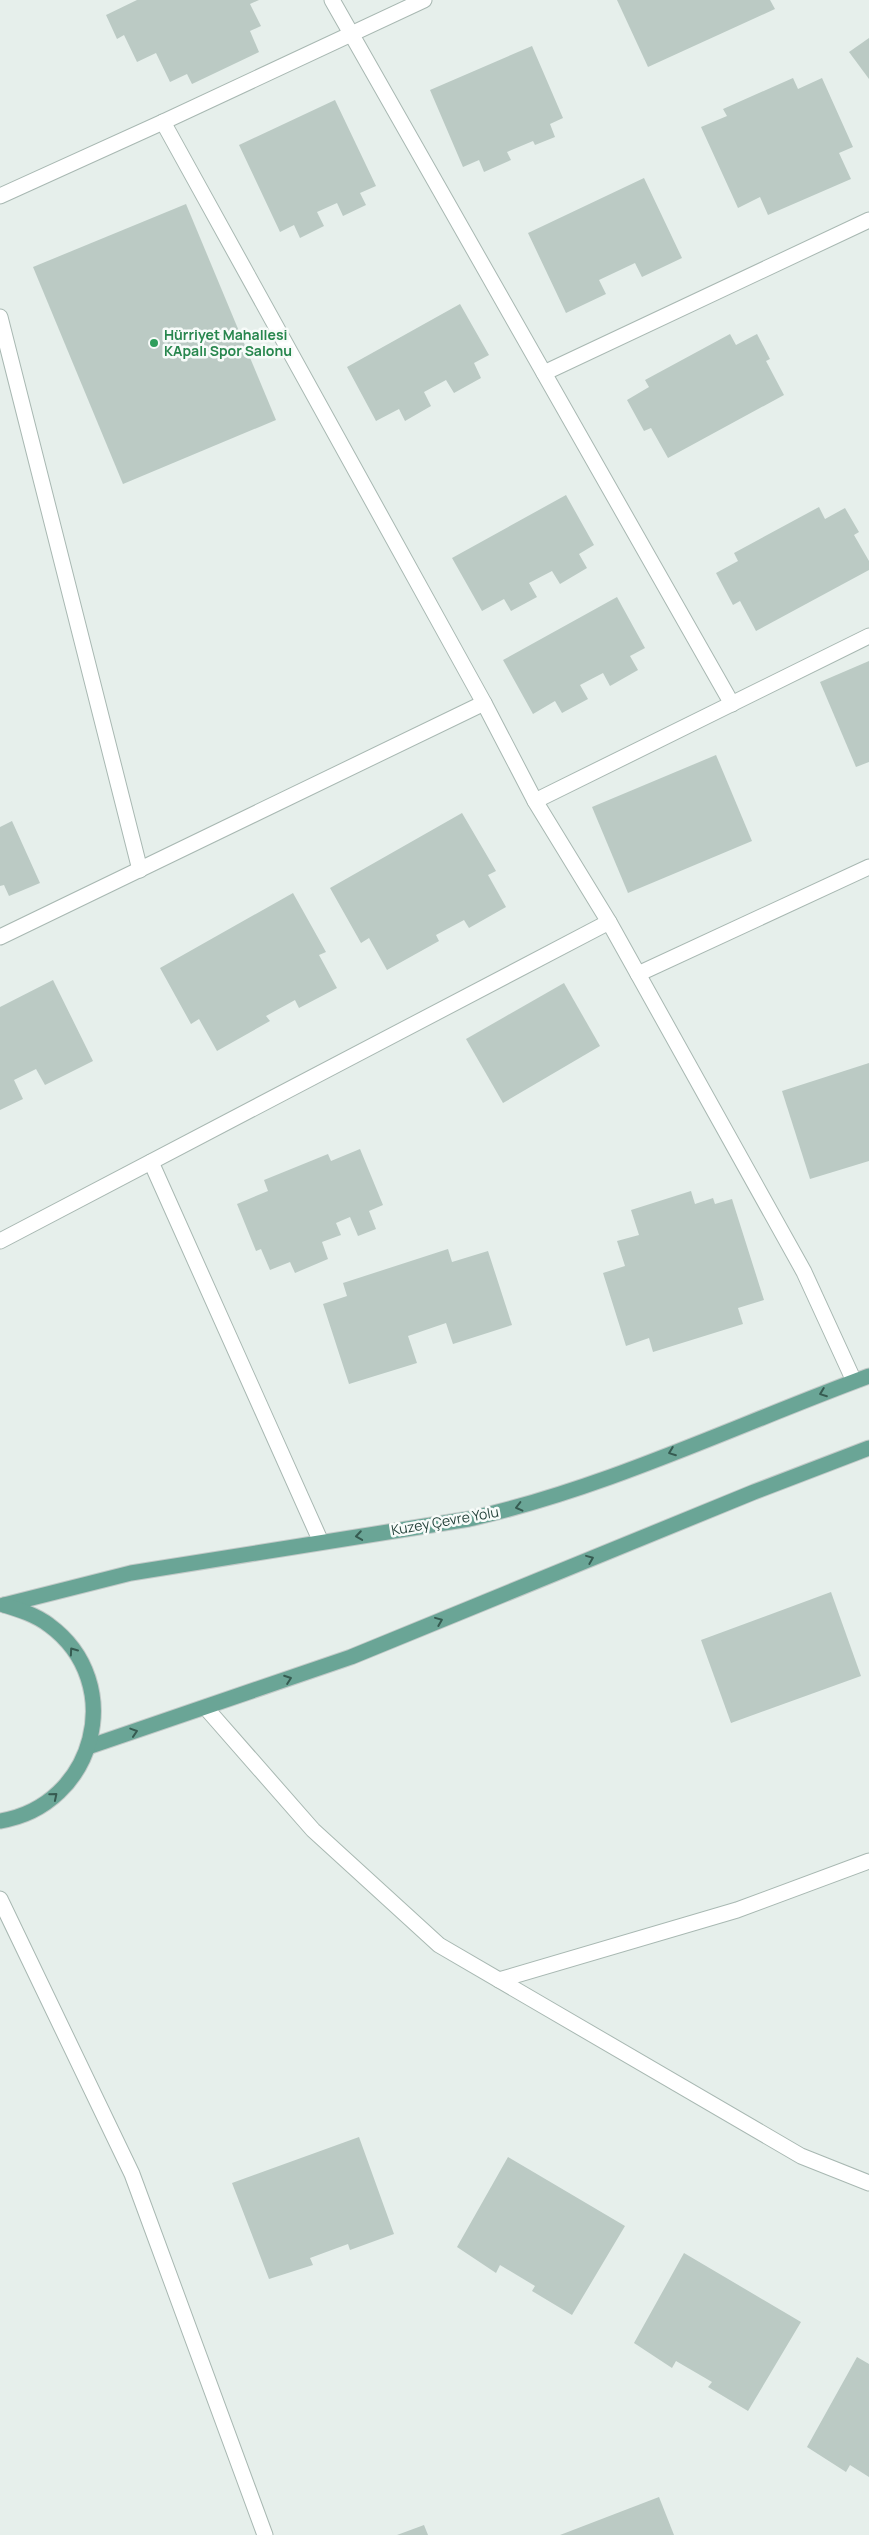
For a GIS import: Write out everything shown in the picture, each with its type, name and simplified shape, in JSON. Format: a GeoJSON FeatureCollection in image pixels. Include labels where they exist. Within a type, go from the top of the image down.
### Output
{"type":"FeatureCollection","features":[{"type":"Feature","properties":{"kind":"main road","name":"Kuzey Çevre Yolu"},"geometry":{"type":"LineString","coordinates":[[2,1605],[131,1573],[469,1518],[523,1506],[587,1486],[869,1376]]}},
{"type":"Feature","properties":{"kind":"main road"},"geometry":{"type":"LineString","coordinates":[[88,1748],[351,1657],[754,1492],[869,1448]]}},
{"type":"Feature","properties":{"kind":"main road"},"geometry":{"type":"LineString","coordinates":[[0,1821],[35,1811],[56,1796],[72,1779],[88,1748],[94,1710],[90,1685],[81,1662],[67,1642],[49,1625],[28,1613],[2,1605]]}},
{"type":"Feature","properties":{"kind":"street"},"geometry":{"type":"LineString","coordinates":[[332,0],[732,704]]}},
{"type":"Feature","properties":{"kind":"street"},"geometry":{"type":"LineString","coordinates":[[0,196],[164,122],[424,0]]}},
{"type":"Feature","properties":{"kind":"street"},"geometry":{"type":"LineString","coordinates":[[164,122],[484,703],[535,801],[609,922],[804,1272],[854,1381]]}},
{"type":"Feature","properties":{"kind":"street"},"geometry":{"type":"LineString","coordinates":[[544,373],[869,220]]}},
{"type":"Feature","properties":{"kind":"street"},"geometry":{"type":"LineString","coordinates":[[0,317],[140,870]]}},
{"type":"Feature","properties":{"kind":"street"},"geometry":{"type":"LineString","coordinates":[[535,801],[869,636]]}},
{"type":"Feature","properties":{"kind":"street"},"geometry":{"type":"LineString","coordinates":[[0,937],[484,703]]}},
{"type":"Feature","properties":{"kind":"street"},"geometry":{"type":"LineString","coordinates":[[638,974],[869,867]]}},
{"type":"Feature","properties":{"kind":"street"},"geometry":{"type":"LineString","coordinates":[[0,1240],[609,922]]}},
{"type":"Feature","properties":{"kind":"street"},"geometry":{"type":"LineString","coordinates":[[150,1162],[321,1542]]}},
{"type":"Feature","properties":{"kind":"street"},"geometry":{"type":"LineString","coordinates":[[206,1708],[312,1830],[440,1946],[801,2156],[869,2183]]}},
{"type":"Feature","properties":{"kind":"street"},"geometry":{"type":"LineString","coordinates":[[499,1980],[737,1910],[869,1861]]}},
{"type":"Feature","properties":{"kind":"street"},"geometry":{"type":"LineString","coordinates":[[0,1899],[132,2174],[265,2535]]}},
{"type":"Feature","properties":{"kind":"building"},"geometry":{"type":"Polygon","coordinates":[[[137,0],[259,0],[250,4],[261,26],[250,31],[259,52],[192,84],[187,74],[170,82],[156,53],[137,62],[124,35],[117,39],[106,15],[137,0]]]}},
{"type":"Feature","properties":{"kind":"building"},"geometry":{"type":"Polygon","coordinates":[[[617,0],[770,0],[775,9],[648,67],[617,0]]]}},
{"type":"Feature","properties":{"kind":"building"},"geometry":{"type":"Polygon","coordinates":[[[869,38],[869,79],[849,52],[869,38]]]}},
{"type":"Feature","properties":{"kind":"building"},"geometry":{"type":"Polygon","coordinates":[[[532,46],[563,118],[550,124],[555,137],[535,145],[533,141],[507,152],[511,160],[484,172],[479,160],[463,167],[430,90],[532,46]]]}},
{"type":"Feature","properties":{"kind":"building"},"geometry":{"type":"Polygon","coordinates":[[[793,78],[798,89],[822,78],[853,147],[839,153],[851,179],[768,215],[760,197],[738,208],[701,127],[727,116],[723,109],[793,78]]]}},
{"type":"Feature","properties":{"kind":"building"},"geometry":{"type":"Polygon","coordinates":[[[335,100],[376,186],[360,193],[366,205],[343,216],[337,203],[317,212],[324,226],[300,238],[294,225],[280,232],[239,145],[335,100]]]}},
{"type":"Feature","properties":{"kind":"building"},"geometry":{"type":"Polygon","coordinates":[[[644,178],[682,258],[642,277],[635,263],[599,280],[606,294],[566,313],[528,233],[644,178]]]}},
{"type":"Feature","properties":{"kind":"building","name":"Hürriyet Mahallesi KApalı Spor Salonu"},"geometry":{"type":"Polygon","coordinates":[[[186,204],[276,420],[123,484],[33,267],[186,204]]]}},
{"type":"Feature","properties":{"kind":"building"},"geometry":{"type":"Polygon","coordinates":[[[460,304],[489,355],[474,363],[481,378],[454,393],[446,380],[424,392],[431,406],[405,421],[399,409],[376,421],[347,367],[460,304]]]}},
{"type":"Feature","properties":{"kind":"building"},"geometry":{"type":"Polygon","coordinates":[[[730,334],[736,345],[757,334],[770,359],[766,361],[784,395],[668,458],[651,428],[644,431],[627,400],[649,387],[645,380],[730,334]]]}},
{"type":"Feature","properties":{"kind":"building"},"geometry":{"type":"Polygon","coordinates":[[[566,495],[594,545],[579,554],[587,568],[560,584],[552,571],[529,583],[537,597],[511,611],[504,599],[482,611],[452,558],[566,495]]]}},
{"type":"Feature","properties":{"kind":"building"},"geometry":{"type":"Polygon","coordinates":[[[819,507],[825,519],[845,508],[859,532],[854,535],[869,561],[869,570],[756,631],[740,601],[733,605],[716,573],[738,561],[734,553],[819,507]]]}},
{"type":"Feature","properties":{"kind":"building"},"geometry":{"type":"Polygon","coordinates":[[[617,597],[645,648],[630,656],[638,670],[610,686],[603,673],[580,685],[588,699],[562,713],[555,701],[533,714],[503,660],[617,597]]]}},
{"type":"Feature","properties":{"kind":"building"},"geometry":{"type":"Polygon","coordinates":[[[869,661],[869,762],[856,767],[820,682],[869,661]]]}},
{"type":"Feature","properties":{"kind":"building"},"geometry":{"type":"Polygon","coordinates":[[[716,755],[752,841],[628,893],[592,807],[716,755]]]}},
{"type":"Feature","properties":{"kind":"building"},"geometry":{"type":"Polygon","coordinates":[[[462,813],[496,871],[488,875],[506,907],[469,928],[464,920],[436,935],[439,941],[387,970],[369,938],[361,943],[330,888],[462,813]]]}},
{"type":"Feature","properties":{"kind":"building"},"geometry":{"type":"Polygon","coordinates":[[[12,821],[40,883],[9,896],[4,885],[0,886],[0,827],[12,821]]]}},
{"type":"Feature","properties":{"kind":"building"},"geometry":{"type":"Polygon","coordinates":[[[293,893],[326,952],[319,955],[337,988],[299,1008],[295,1000],[266,1016],[270,1021],[217,1051],[199,1019],[191,1024],[160,968],[293,893]]]}},
{"type":"Feature","properties":{"kind":"building"},"geometry":{"type":"Polygon","coordinates":[[[53,980],[93,1061],[45,1085],[36,1069],[14,1080],[23,1099],[0,1110],[0,1007],[53,980]]]}},
{"type":"Feature","properties":{"kind":"building"},"geometry":{"type":"Polygon","coordinates":[[[564,983],[600,1046],[503,1103],[466,1039],[564,983]]]}},
{"type":"Feature","properties":{"kind":"building"},"geometry":{"type":"Polygon","coordinates":[[[869,1063],[869,1161],[810,1179],[782,1091],[869,1063]]]}},
{"type":"Feature","properties":{"kind":"building"},"geometry":{"type":"Polygon","coordinates":[[[360,1149],[383,1205],[369,1211],[376,1229],[358,1236],[350,1217],[336,1223],[341,1235],[322,1242],[328,1259],[295,1273],[290,1262],[270,1270],[261,1249],[256,1251],[237,1204],[268,1191],[264,1180],[328,1154],[331,1161],[360,1149]]]}},
{"type":"Feature","properties":{"kind":"building"},"geometry":{"type":"Polygon","coordinates":[[[691,1191],[695,1204],[713,1198],[715,1204],[732,1199],[764,1300],[738,1308],[743,1324],[653,1352],[649,1338],[626,1346],[603,1273],[625,1266],[617,1241],[639,1235],[631,1210],[691,1191]]]}},
{"type":"Feature","properties":{"kind":"building"},"geometry":{"type":"Polygon","coordinates":[[[448,1249],[452,1262],[488,1251],[512,1325],[453,1344],[446,1323],[408,1336],[417,1363],[349,1384],[323,1304],[347,1296],[343,1283],[448,1249]]]}},
{"type":"Feature","properties":{"kind":"building"},"geometry":{"type":"Polygon","coordinates":[[[831,1592],[861,1676],[731,1723],[701,1640],[831,1592]]]}},
{"type":"Feature","properties":{"kind":"building"},"geometry":{"type":"Polygon","coordinates":[[[359,2137],[394,2234],[350,2250],[348,2244],[310,2258],[313,2265],[269,2279],[232,2183],[359,2137]]]}},
{"type":"Feature","properties":{"kind":"building"},"geometry":{"type":"Polygon","coordinates":[[[508,2157],[625,2226],[572,2315],[532,2291],[535,2286],[500,2265],[496,2273],[457,2247],[508,2157]]]}},
{"type":"Feature","properties":{"kind":"building"},"geometry":{"type":"Polygon","coordinates":[[[684,2253],[801,2322],[748,2411],[708,2387],[712,2382],[676,2361],[672,2368],[634,2343],[684,2253]]]}},
{"type":"Feature","properties":{"kind":"building"},"geometry":{"type":"Polygon","coordinates":[[[857,2357],[869,2364],[869,2477],[850,2465],[846,2472],[807,2447],[857,2357]]]}},
{"type":"Feature","properties":{"kind":"building"},"geometry":{"type":"Polygon","coordinates":[[[659,2497],[674,2535],[560,2535],[659,2497]]]}},
{"type":"Feature","properties":{"kind":"building"},"geometry":{"type":"Polygon","coordinates":[[[424,2525],[428,2535],[397,2535],[424,2525]]]}},
{"type":"Feature","properties":{"kind":"place","name":"Hürriyet Mahallesi KApalı Spor Salonu"},"geometry":{"type":"Point","coordinates":[154,343]}}]}
